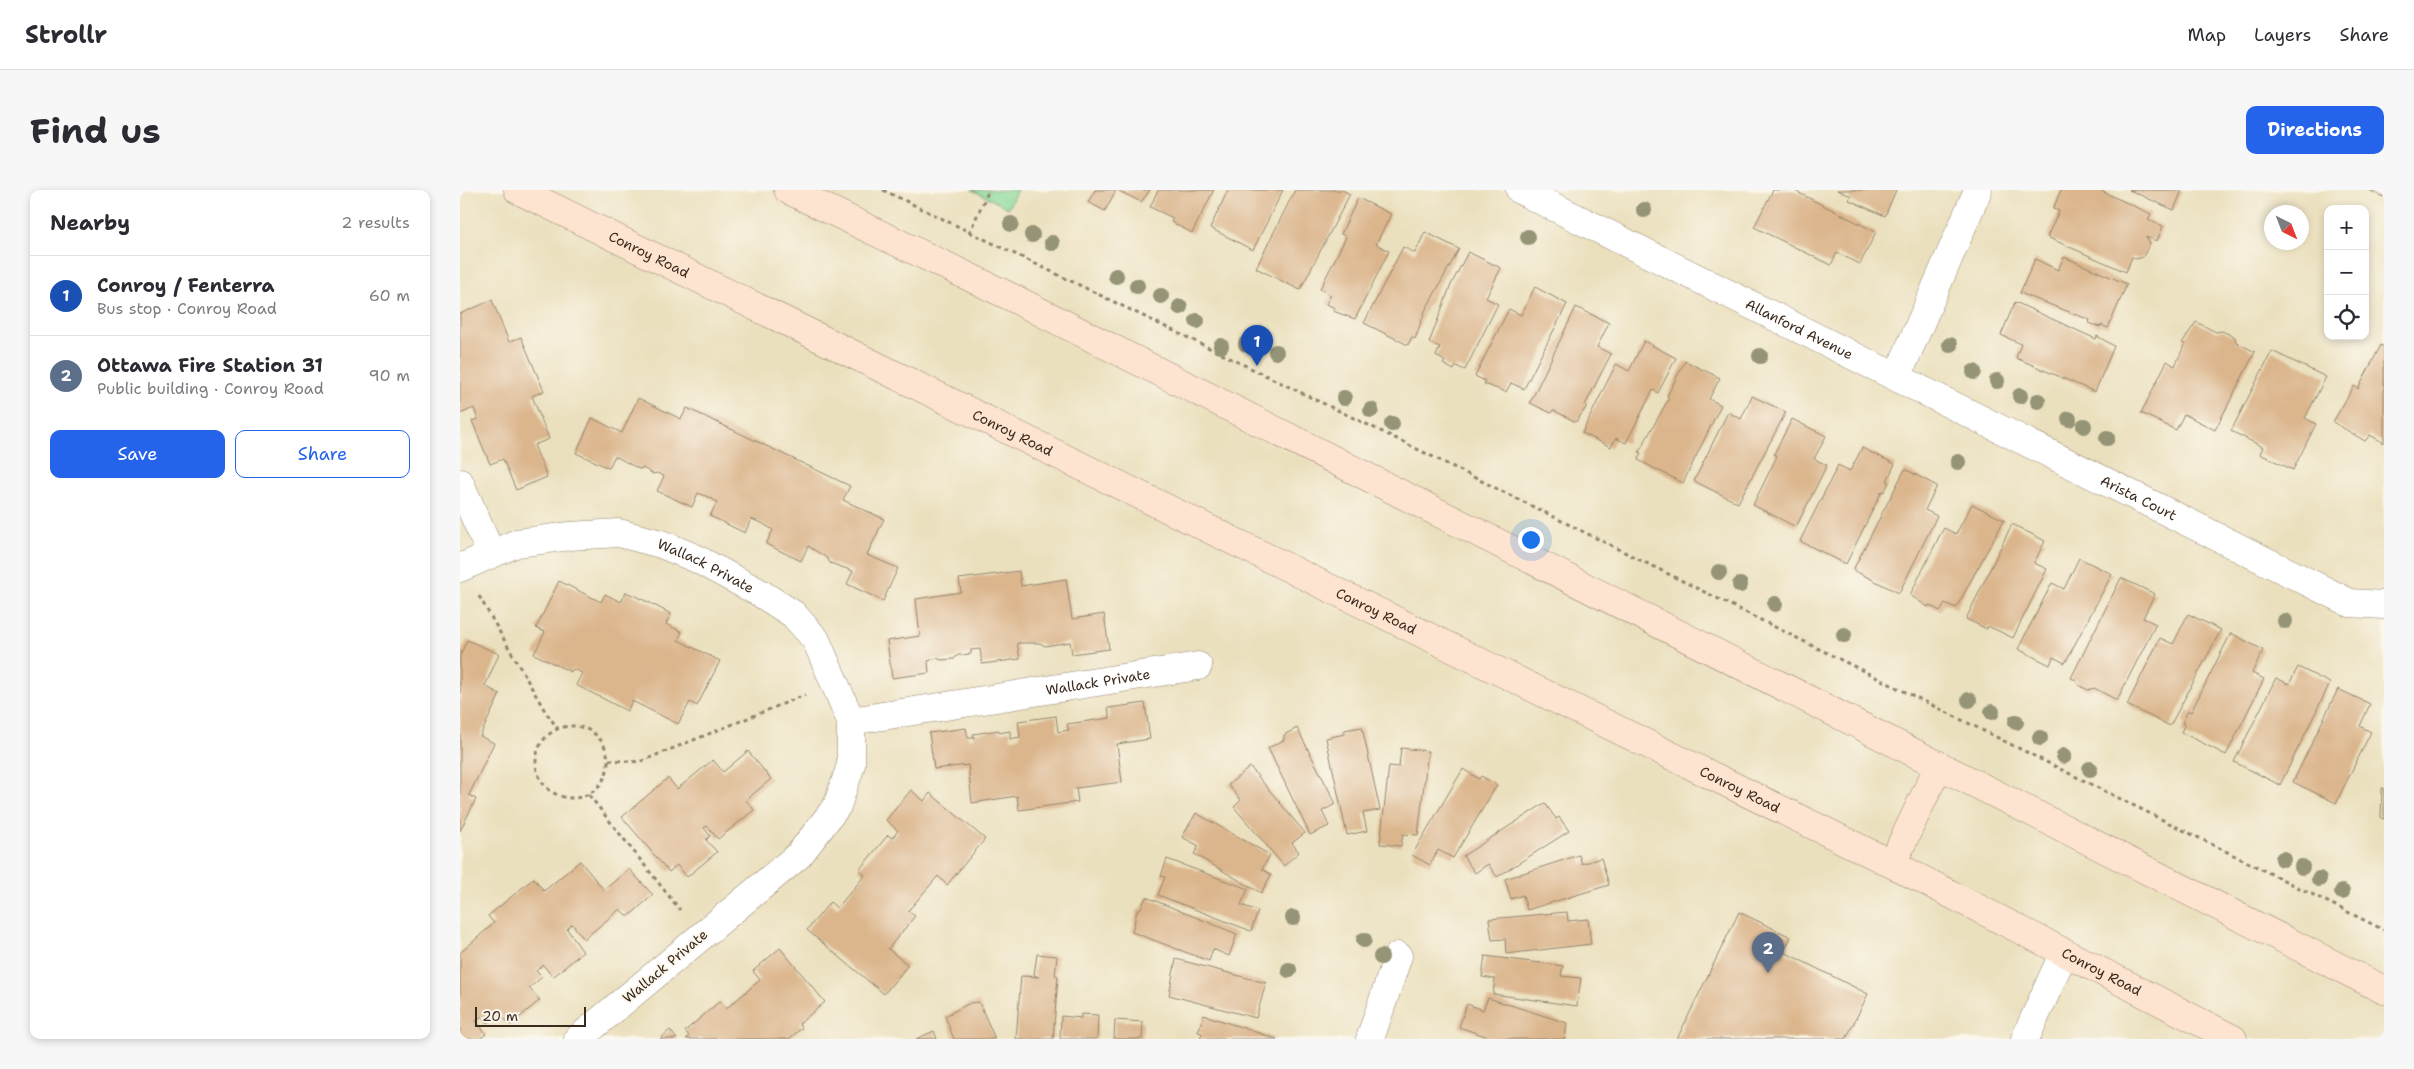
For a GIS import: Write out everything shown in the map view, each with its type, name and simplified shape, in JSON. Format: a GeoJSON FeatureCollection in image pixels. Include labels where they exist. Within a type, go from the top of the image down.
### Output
{"type":"FeatureCollection","features":[{"type":"Feature","properties":{"kind":"main road","name":"Conroy Road"},"geometry":{"type":"LineString","coordinates":[[518,190],[1892,864],[2233,1039]]}},
{"type":"Feature","properties":{"kind":"main road"},"geometry":{"type":"LineString","coordinates":[[788,190],[1013,298],[2384,990]]}},
{"type":"Feature","properties":{"kind":"main road"},"geometry":{"type":"LineString","coordinates":[[1892,864],[1939,765]]}},
{"type":"Feature","properties":{"kind":"street","name":"Allanford Avenue"},"geometry":{"type":"LineString","coordinates":[[1520,190],[1897,377]]}},
{"type":"Feature","properties":{"kind":"street"},"geometry":{"type":"LineString","coordinates":[[1897,377],[1978,190]]}},
{"type":"Feature","properties":{"kind":"street","name":"Arista Court"},"geometry":{"type":"LineString","coordinates":[[1897,377],[2350,603],[2384,605]]}},
{"type":"Feature","properties":{"kind":"street"},"geometry":{"type":"LineString","coordinates":[[460,483],[491,554]]}},
{"type":"Feature","properties":{"kind":"street","name":"Wallack Private"},"geometry":{"type":"LineString","coordinates":[[461,567],[516,543],[570,536],[619,533],[661,544],[695,558],[760,593],[792,614],[816,640],[836,682],[851,721],[851,766],[837,806],[799,855],[578,1039]]}},
{"type":"Feature","properties":{"kind":"street","name":"Wallack Private"},"geometry":{"type":"LineString","coordinates":[[851,721],[1198,666]]}},
{"type":"Feature","properties":{"kind":"street"},"geometry":{"type":"LineString","coordinates":[[2025,1039],[2064,952]]}},
{"type":"Feature","properties":{"kind":"street"},"geometry":{"type":"LineString","coordinates":[[1370,1039],[1398,956]]}},
{"type":"Feature","properties":{"kind":"path"},"geometry":{"type":"LineString","coordinates":[[883,190],[1399,440],[2384,930]]}},
{"type":"Feature","properties":{"kind":"path"},"geometry":{"type":"LineString","coordinates":[[969,233],[989,190]]}},
{"type":"Feature","properties":{"kind":"path"},"geometry":{"type":"LineString","coordinates":[[461,567],[545,711],[558,729]]}},
{"type":"Feature","properties":{"kind":"path"},"geometry":{"type":"LineString","coordinates":[[609,760],[639,762],[836,682]]}},
{"type":"Feature","properties":{"kind":"path"},"geometry":{"type":"LineString","coordinates":[[570,726],[592,731],[606,749],[609,760],[604,780],[589,795],[578,798],[566,798],[555,795],[539,778],[536,766],[539,749],[548,734],[570,726]]}},
{"type":"Feature","properties":{"kind":"path"},"geometry":{"type":"LineString","coordinates":[[589,795],[701,936]]}},
{"type":"Feature","properties":{"kind":"green space"},"geometry":{"type":"Polygon","coordinates":[[[972,190],[1017,190],[1008,208],[972,190]]]}},
{"type":"Feature","properties":{"kind":"building"},"geometry":{"type":"Polygon","coordinates":[[[1095,190],[1116,190],[1105,211],[1088,202],[1095,190]]]}},
{"type":"Feature","properties":{"kind":"building"},"geometry":{"type":"Polygon","coordinates":[[[1117,190],[1150,190],[1141,202],[1117,190]]]}},
{"type":"Feature","properties":{"kind":"building"},"geometry":{"type":"Polygon","coordinates":[[[1158,190],[1214,190],[1192,233],[1171,222],[1173,218],[1150,207],[1158,190]]]}},
{"type":"Feature","properties":{"kind":"building"},"geometry":{"type":"Polygon","coordinates":[[[1228,190],[1283,190],[1253,250],[1210,228],[1228,190]]]}},
{"type":"Feature","properties":{"kind":"building"},"geometry":{"type":"Polygon","coordinates":[[[1295,190],[1342,190],[1350,194],[1300,290],[1256,268],[1295,190]]]}},
{"type":"Feature","properties":{"kind":"building"},"geometry":{"type":"Polygon","coordinates":[[[1773,190],[1793,190],[1876,232],[1860,264],[1837,253],[1831,265],[1754,227],[1773,190]]]}},
{"type":"Feature","properties":{"kind":"building"},"geometry":{"type":"Polygon","coordinates":[[[1837,190],[1896,190],[1885,216],[1849,200],[1851,196],[1837,190]]]}},
{"type":"Feature","properties":{"kind":"building"},"geometry":{"type":"Polygon","coordinates":[[[2061,190],[2099,190],[2151,214],[2148,220],[2163,226],[2157,241],[2146,237],[2150,243],[2143,257],[2137,259],[2132,257],[2126,272],[2047,237],[2059,211],[2053,209],[2061,190]]]}},
{"type":"Feature","properties":{"kind":"building"},"geometry":{"type":"Polygon","coordinates":[[[2129,190],[2182,190],[2174,210],[2129,190]]]}},
{"type":"Feature","properties":{"kind":"building"},"geometry":{"type":"Polygon","coordinates":[[[2369,190],[2384,190],[2383,197],[2369,190]]]}},
{"type":"Feature","properties":{"kind":"building"},"geometry":{"type":"Polygon","coordinates":[[[1358,198],[1391,214],[1376,244],[1389,251],[1355,319],[1333,311],[1335,308],[1326,304],[1331,295],[1320,289],[1346,237],[1341,234],[1358,198]]]}},
{"type":"Feature","properties":{"kind":"building"},"geometry":{"type":"Polygon","coordinates":[[[1425,232],[1459,249],[1425,311],[1415,339],[1412,337],[1408,345],[1364,323],[1403,247],[1415,253],[1425,232]]]}},
{"type":"Feature","properties":{"kind":"building"},"geometry":{"type":"Polygon","coordinates":[[[1468,252],[1501,268],[1486,298],[1498,304],[1465,370],[1456,366],[1454,370],[1443,364],[1445,361],[1436,356],[1440,347],[1429,343],[1450,287],[1468,252]]]}},
{"type":"Feature","properties":{"kind":"building"},"geometry":{"type":"Polygon","coordinates":[[[2064,257],[2127,284],[2108,328],[2089,323],[2090,320],[2020,293],[2035,259],[2058,270],[2064,257]]]}},
{"type":"Feature","properties":{"kind":"building"},"geometry":{"type":"Polygon","coordinates":[[[1535,287],[1567,304],[1524,389],[1511,383],[1506,392],[1484,384],[1485,381],[1475,376],[1509,309],[1521,315],[1535,287]]]}},
{"type":"Feature","properties":{"kind":"building"},"geometry":{"type":"Polygon","coordinates":[[[492,300],[509,342],[521,337],[544,391],[532,396],[549,439],[534,445],[547,477],[516,490],[503,459],[490,464],[472,421],[478,419],[474,408],[460,414],[460,314],[492,300]]]}},
{"type":"Feature","properties":{"kind":"building"},"geometry":{"type":"Polygon","coordinates":[[[2015,302],[2096,339],[2097,336],[2114,346],[2095,392],[2016,358],[2021,344],[2001,335],[2015,302]]]}},
{"type":"Feature","properties":{"kind":"building"},"geometry":{"type":"Polygon","coordinates":[[[1576,307],[1609,323],[1597,347],[1611,354],[1585,405],[1587,406],[1576,422],[1553,410],[1551,413],[1530,403],[1576,307]]]}},
{"type":"Feature","properties":{"kind":"building"},"geometry":{"type":"Polygon","coordinates":[[[2196,322],[2216,332],[2222,331],[2235,337],[2236,342],[2255,352],[2215,430],[2184,414],[2176,430],[2141,413],[2167,361],[2175,366],[2185,344],[2182,343],[2196,322]]]}},
{"type":"Feature","properties":{"kind":"building"},"geometry":{"type":"Polygon","coordinates":[[[1644,341],[1676,358],[1658,393],[1653,390],[1626,443],[1616,438],[1611,447],[1582,433],[1616,364],[1629,371],[1644,341]]]}},
{"type":"Feature","properties":{"kind":"building"},"geometry":{"type":"Polygon","coordinates":[[[2381,345],[2384,347],[2384,443],[2370,435],[2365,441],[2333,422],[2354,386],[2358,389],[2381,345]]]}},
{"type":"Feature","properties":{"kind":"building"},"geometry":{"type":"Polygon","coordinates":[[[2272,351],[2326,377],[2305,418],[2316,424],[2293,470],[2260,454],[2263,447],[2231,431],[2272,351]]]}},
{"type":"Feature","properties":{"kind":"building"},"geometry":{"type":"Polygon","coordinates":[[[1685,361],[1720,378],[1709,399],[1721,405],[1683,483],[1638,460],[1641,453],[1639,452],[1669,398],[1667,396],[1685,361]]]}},
{"type":"Feature","properties":{"kind":"building"},"geometry":{"type":"Polygon","coordinates":[[[1752,396],[1786,412],[1738,503],[1694,481],[1728,412],[1741,419],[1752,396]]]}},
{"type":"Feature","properties":{"kind":"building"},"geometry":{"type":"Polygon","coordinates":[[[638,398],[681,419],[687,408],[850,486],[843,500],[884,519],[867,555],[898,568],[883,601],[847,584],[853,571],[830,563],[827,558],[808,546],[801,561],[766,544],[773,530],[762,523],[751,519],[745,533],[710,516],[717,502],[708,497],[698,493],[692,507],[657,491],[664,476],[657,473],[653,474],[643,468],[639,469],[617,457],[614,457],[609,468],[576,453],[592,418],[622,433],[638,398]]]}},
{"type":"Feature","properties":{"kind":"building"},"geometry":{"type":"Polygon","coordinates":[[[1792,419],[1826,436],[1814,459],[1827,465],[1796,527],[1753,505],[1777,456],[1774,454],[1792,419]]]}},
{"type":"Feature","properties":{"kind":"building"},"geometry":{"type":"Polygon","coordinates":[[[1862,448],[1895,464],[1887,481],[1889,482],[1884,492],[1882,491],[1846,564],[1800,541],[1838,465],[1850,471],[1862,448]]]}},
{"type":"Feature","properties":{"kind":"building"},"geometry":{"type":"Polygon","coordinates":[[[1905,469],[1937,486],[1925,510],[1937,516],[1899,593],[1853,570],[1905,469]]]}},
{"type":"Feature","properties":{"kind":"building"},"geometry":{"type":"Polygon","coordinates":[[[1972,504],[2004,520],[1956,608],[1945,603],[1940,611],[1929,605],[1928,607],[1910,595],[1944,528],[1956,534],[1972,504]]]}},
{"type":"Feature","properties":{"kind":"building"},"geometry":{"type":"Polygon","coordinates":[[[2012,524],[2045,541],[2034,563],[2047,569],[2013,638],[1988,626],[1987,629],[1966,619],[2012,524]]]}},
{"type":"Feature","properties":{"kind":"building"},"geometry":{"type":"Polygon","coordinates":[[[2079,558],[2112,574],[2065,663],[2053,657],[2050,665],[2018,649],[2052,583],[2064,589],[2079,558]]]}},
{"type":"Feature","properties":{"kind":"building"},"geometry":{"type":"Polygon","coordinates":[[[1019,571],[1021,586],[1066,579],[1072,619],[1104,614],[1109,649],[1072,654],[1070,642],[1045,646],[1040,643],[1017,643],[1020,659],[982,664],[980,649],[971,650],[971,654],[958,655],[954,659],[941,660],[937,658],[928,661],[929,673],[892,678],[887,641],[920,636],[916,599],[961,592],[959,579],[1019,571]]]}},
{"type":"Feature","properties":{"kind":"building"},"geometry":{"type":"Polygon","coordinates":[[[2121,578],[2155,594],[2143,618],[2156,624],[2117,700],[2094,688],[2088,690],[2078,685],[2076,680],[2071,678],[2121,578]]]}},
{"type":"Feature","properties":{"kind":"building"},"geometry":{"type":"Polygon","coordinates":[[[559,581],[601,602],[605,594],[621,602],[626,592],[671,614],[666,624],[682,632],[678,640],[720,661],[697,706],[690,702],[678,724],[632,701],[627,711],[576,685],[582,673],[573,669],[571,672],[534,654],[545,632],[536,628],[559,581]]]}},
{"type":"Feature","properties":{"kind":"building"},"geometry":{"type":"Polygon","coordinates":[[[2188,614],[2221,630],[2170,726],[2127,705],[2160,638],[2173,644],[2188,614]]]}},
{"type":"Feature","properties":{"kind":"building"},"geometry":{"type":"Polygon","coordinates":[[[2231,633],[2263,650],[2252,673],[2264,679],[2226,755],[2181,732],[2185,724],[2182,723],[2188,711],[2191,712],[2231,633]]]}},
{"type":"Feature","properties":{"kind":"building"},"geometry":{"type":"Polygon","coordinates":[[[467,640],[499,654],[485,686],[500,694],[480,736],[494,743],[469,795],[476,799],[460,831],[460,656],[467,640]]]}},
{"type":"Feature","properties":{"kind":"building"},"geometry":{"type":"Polygon","coordinates":[[[2298,667],[2330,683],[2280,785],[2234,762],[2276,678],[2289,684],[2298,667]]]}},
{"type":"Feature","properties":{"kind":"building"},"geometry":{"type":"Polygon","coordinates":[[[2338,689],[2370,704],[2360,726],[2371,732],[2336,803],[2293,782],[2338,689]]]}},
{"type":"Feature","properties":{"kind":"building"},"geometry":{"type":"Polygon","coordinates":[[[1145,703],[1150,739],[1117,744],[1122,782],[1076,788],[1078,802],[1019,810],[1017,796],[972,803],[968,765],[934,769],[929,733],[966,728],[968,738],[974,738],[973,734],[999,730],[999,733],[1010,731],[1010,739],[1020,737],[1018,721],[1056,716],[1058,732],[1069,730],[1067,724],[1110,718],[1108,708],[1145,703]]]}},
{"type":"Feature","properties":{"kind":"building"},"geometry":{"type":"Polygon","coordinates":[[[1362,727],[1380,810],[1363,813],[1367,831],[1347,835],[1326,738],[1345,734],[1344,730],[1362,727]]]}},
{"type":"Feature","properties":{"kind":"building"},"geometry":{"type":"Polygon","coordinates":[[[1297,728],[1336,804],[1322,811],[1329,826],[1310,835],[1268,748],[1284,740],[1284,735],[1297,728]]]}},
{"type":"Feature","properties":{"kind":"building"},"geometry":{"type":"Polygon","coordinates":[[[1401,748],[1428,751],[1418,835],[1403,834],[1401,846],[1380,844],[1389,766],[1399,767],[1401,748]]]}},
{"type":"Feature","properties":{"kind":"building"},"geometry":{"type":"Polygon","coordinates":[[[748,751],[771,779],[746,800],[754,810],[718,839],[707,826],[704,828],[710,836],[706,840],[717,852],[687,877],[677,865],[669,872],[622,817],[668,778],[677,789],[713,760],[723,772],[748,751]]]}},
{"type":"Feature","properties":{"kind":"building"},"geometry":{"type":"Polygon","coordinates":[[[1250,767],[1305,833],[1292,843],[1299,852],[1284,866],[1234,807],[1241,800],[1228,785],[1250,767]]]}},
{"type":"Feature","properties":{"kind":"building"},"geometry":{"type":"Polygon","coordinates":[[[1463,769],[1479,779],[1481,776],[1497,785],[1453,858],[1438,850],[1430,865],[1412,855],[1463,769]]]}},
{"type":"Feature","properties":{"kind":"building"},"geometry":{"type":"Polygon","coordinates":[[[2382,788],[2384,788],[2384,819],[2381,818],[2382,788]]]}},
{"type":"Feature","properties":{"kind":"building"},"geometry":{"type":"Polygon","coordinates":[[[911,790],[924,801],[930,793],[985,839],[947,885],[938,876],[908,911],[915,916],[888,949],[908,965],[884,994],[807,930],[830,902],[837,908],[865,875],[859,870],[888,835],[892,838],[898,831],[886,820],[911,790]]]}},
{"type":"Feature","properties":{"kind":"building"},"geometry":{"type":"Polygon","coordinates":[[[1545,803],[1556,819],[1559,817],[1569,831],[1497,877],[1488,864],[1475,873],[1463,856],[1545,803]]]}},
{"type":"Feature","properties":{"kind":"building"},"geometry":{"type":"Polygon","coordinates":[[[1196,813],[1270,855],[1262,869],[1271,875],[1261,893],[1194,854],[1199,846],[1182,837],[1196,813]]]}},
{"type":"Feature","properties":{"kind":"building"},"geometry":{"type":"Polygon","coordinates":[[[1579,855],[1582,864],[1601,858],[1609,885],[1527,910],[1523,895],[1511,899],[1505,879],[1579,855]]]}},
{"type":"Feature","properties":{"kind":"building"},"geometry":{"type":"Polygon","coordinates":[[[1167,859],[1248,889],[1241,905],[1258,911],[1251,931],[1158,895],[1165,877],[1161,876],[1167,859]]]}},
{"type":"Feature","properties":{"kind":"building"},"geometry":{"type":"Polygon","coordinates":[[[580,861],[604,890],[629,869],[653,895],[628,917],[620,909],[584,939],[572,924],[567,929],[583,952],[553,977],[543,965],[536,971],[542,977],[529,988],[540,1000],[510,1025],[499,1013],[488,1023],[482,1016],[476,1021],[486,1034],[480,1039],[460,1039],[460,953],[494,923],[488,916],[534,878],[544,891],[580,861]]]}},
{"type":"Feature","properties":{"kind":"building"},"geometry":{"type":"Polygon","coordinates":[[[1146,897],[1237,934],[1229,956],[1213,949],[1209,961],[1132,932],[1137,911],[1141,908],[1146,897]]]}},
{"type":"Feature","properties":{"kind":"building"},"geometry":{"type":"Polygon","coordinates":[[[1567,912],[1568,921],[1588,919],[1591,944],[1506,954],[1505,939],[1492,940],[1489,919],[1567,912]]]}},
{"type":"Feature","properties":{"kind":"building"},"geometry":{"type":"Polygon","coordinates":[[[1739,912],[1791,937],[1784,952],[1868,994],[1846,1039],[1677,1039],[1739,912]]]}},
{"type":"Feature","properties":{"kind":"building"},"geometry":{"type":"Polygon","coordinates":[[[780,948],[825,1002],[799,1024],[802,1028],[789,1039],[686,1039],[689,1036],[685,1031],[720,1001],[726,1009],[760,980],[753,971],[780,948]]]}},
{"type":"Feature","properties":{"kind":"building"},"geometry":{"type":"Polygon","coordinates":[[[1037,954],[1057,956],[1055,975],[1058,976],[1053,1039],[1016,1039],[1021,976],[1039,977],[1034,975],[1037,954]]]}},
{"type":"Feature","properties":{"kind":"building"},"geometry":{"type":"Polygon","coordinates":[[[1485,956],[1563,966],[1561,976],[1581,978],[1577,1006],[1493,994],[1495,979],[1482,977],[1485,956]]]}},
{"type":"Feature","properties":{"kind":"building"},"geometry":{"type":"Polygon","coordinates":[[[1176,959],[1266,983],[1256,1018],[1169,995],[1176,959]]]}},
{"type":"Feature","properties":{"kind":"building"},"geometry":{"type":"Polygon","coordinates":[[[1488,998],[1567,1023],[1565,1039],[1494,1039],[1459,1027],[1467,1004],[1483,1010],[1488,998]]]}},
{"type":"Feature","properties":{"kind":"building"},"geometry":{"type":"Polygon","coordinates":[[[979,1002],[995,1039],[954,1039],[945,1016],[970,1003],[979,1002]]]}},
{"type":"Feature","properties":{"kind":"building"},"geometry":{"type":"Polygon","coordinates":[[[1081,1014],[1098,1015],[1097,1039],[1060,1039],[1061,1016],[1081,1018],[1081,1014]]]}},
{"type":"Feature","properties":{"kind":"building"},"geometry":{"type":"Polygon","coordinates":[[[1204,1015],[1277,1039],[1200,1039],[1202,1033],[1198,1032],[1204,1015]]]}},
{"type":"Feature","properties":{"kind":"building"},"geometry":{"type":"Polygon","coordinates":[[[1115,1020],[1143,1022],[1142,1039],[1114,1039],[1115,1020]]]}},
{"type":"Feature","properties":{"kind":"building"},"geometry":{"type":"Polygon","coordinates":[[[670,1030],[677,1039],[660,1039],[670,1030]]]}},
{"type":"Feature","properties":{"kind":"building"},"geometry":{"type":"Polygon","coordinates":[[[934,1031],[937,1039],[916,1039],[934,1031]]]}},
{"type":"Feature","properties":{"kind":"place","name":"Conroy / Fenterra"},"geometry":{"type":"Point","coordinates":[1257,366]}},
{"type":"Feature","properties":{"kind":"place","name":"Ottawa Fire Station 31"},"geometry":{"type":"Point","coordinates":[1768,973]}}]}
